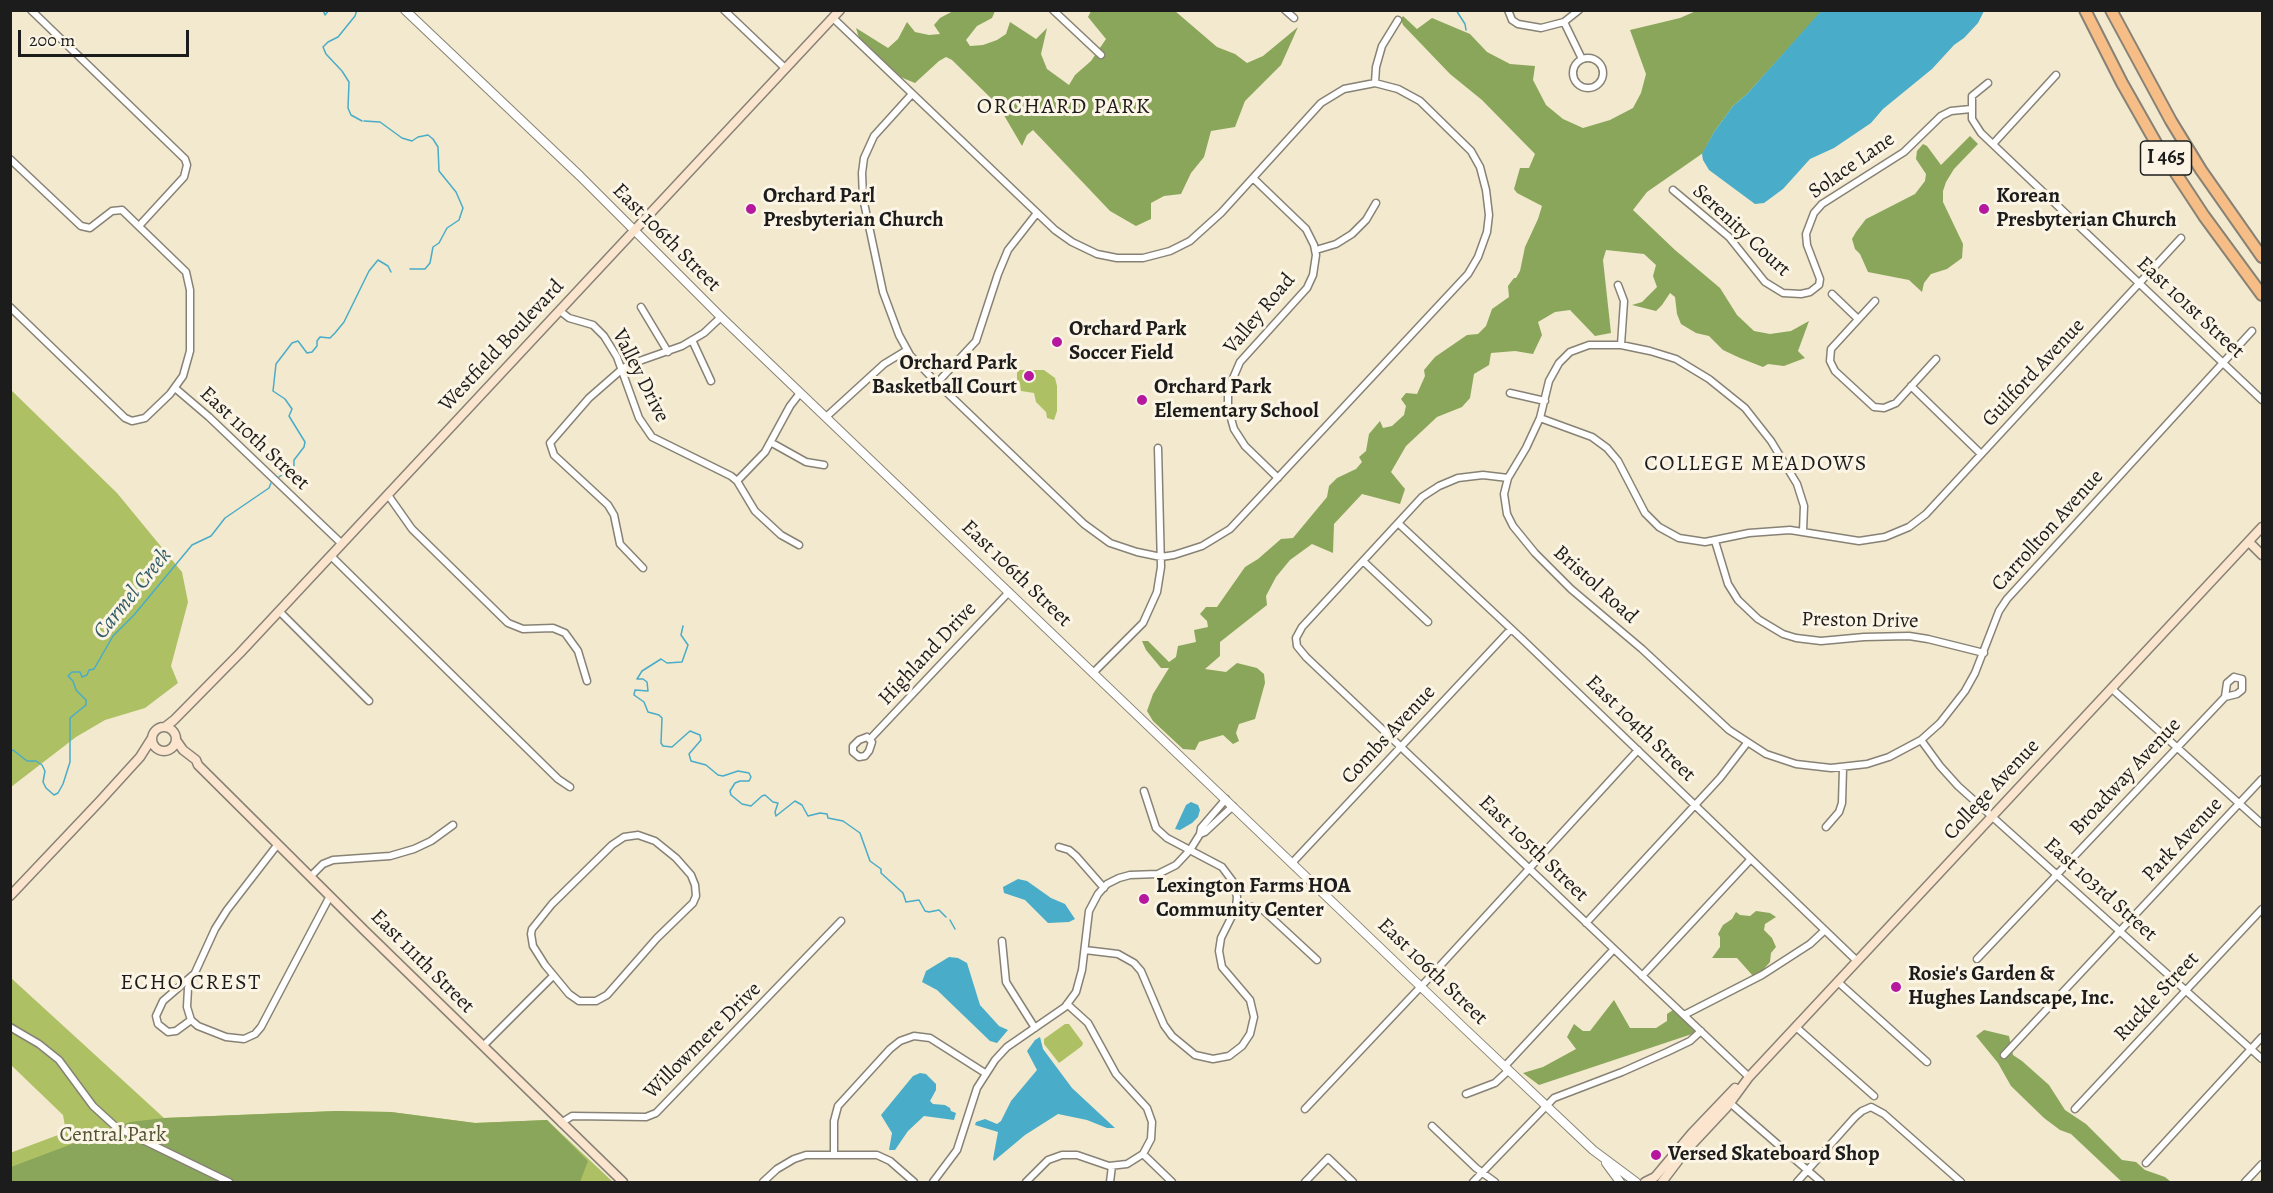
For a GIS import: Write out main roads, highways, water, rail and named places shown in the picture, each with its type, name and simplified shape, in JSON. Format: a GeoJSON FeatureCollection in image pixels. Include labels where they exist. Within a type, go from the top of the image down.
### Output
{"type":"FeatureCollection","features":[{"type":"Feature","properties":{"kind":"highway","name":"I 465"},"geometry":{"type":"LineString","coordinates":[[2085,10],[2156,143],[2198,207],[2262,295]]}},
{"type":"Feature","properties":{"kind":"highway","name":"I 465"},"geometry":{"type":"LineString","coordinates":[[2111,10],[2170,121],[2262,257]]}},
{"type":"Feature","properties":{"kind":"main road","name":"Westfield Boulevard"},"geometry":{"type":"LineString","coordinates":[[165,727],[190,705],[332,556],[840,10]]}},
{"type":"Feature","properties":{"kind":"main road","name":"College Avenue"},"geometry":{"type":"LineString","coordinates":[[1662,1182],[1749,1077],[2111,688],[2249,542],[2261,533]]}},
{"type":"Feature","properties":{"kind":"main road"},"geometry":{"type":"LineString","coordinates":[[2249,542],[2262,555]]}},
{"type":"Feature","properties":{"kind":"main road","name":"Westfield Boulevard"},"geometry":{"type":"LineString","coordinates":[[175,738],[190,705]]}},
{"type":"Feature","properties":{"kind":"main road"},"geometry":{"type":"LineString","coordinates":[[10,896],[140,757],[156,730],[165,727],[172,730],[175,738],[174,745],[140,757]]}},
{"type":"Feature","properties":{"kind":"main road"},"geometry":{"type":"LineString","coordinates":[[152,738],[155,746],[165,750]]}},
{"type":"Feature","properties":{"kind":"main road","name":"East 111th Street"},"geometry":{"type":"LineString","coordinates":[[175,738],[198,765]]}},
{"type":"Feature","properties":{"kind":"main road","name":"East 111th Street"},"geometry":{"type":"LineString","coordinates":[[165,750],[198,765],[623,1182]]}},
{"type":"Feature","properties":{"kind":"main road","name":"College Avenue"},"geometry":{"type":"LineString","coordinates":[[1645,1182],[1655,1177],[1680,1146],[1728,1100]]}},
{"type":"Feature","properties":{"kind":"water"},"geometry":{"type":"Polygon","coordinates":[[[1822,10],[1984,11],[1978,23],[1964,38],[1954,45],[1932,69],[1883,109],[1871,123],[1834,148],[1810,159],[1783,189],[1764,203],[1755,204],[1709,170],[1702,154],[1714,132],[1733,106],[1747,94],[1822,10]]]}},
{"type":"Feature","properties":{"kind":"water"},"geometry":{"type":"Polygon","coordinates":[[[1191,802],[1198,805],[1200,810],[1198,817],[1180,830],[1175,829],[1186,805],[1191,802]]]}},
{"type":"Feature","properties":{"kind":"water"},"geometry":{"type":"Polygon","coordinates":[[[1018,879],[1027,881],[1051,898],[1065,904],[1075,919],[1069,922],[1048,923],[1025,900],[1004,893],[1003,887],[1018,879]]]}},
{"type":"Feature","properties":{"kind":"water"},"geometry":{"type":"Polygon","coordinates":[[[949,957],[958,958],[967,963],[980,1005],[999,1026],[1008,1030],[997,1043],[990,1041],[937,990],[922,982],[926,971],[949,957]]]}},
{"type":"Feature","properties":{"kind":"water"},"geometry":{"type":"Polygon","coordinates":[[[1040,1037],[1043,1049],[1072,1088],[1115,1128],[1107,1128],[1087,1120],[1058,1114],[1025,1135],[994,1161],[998,1132],[975,1125],[976,1122],[985,1119],[997,1124],[1001,1121],[1011,1101],[1037,1070],[1027,1051],[1040,1037]]]}},
{"type":"Feature","properties":{"kind":"water"},"geometry":{"type":"Polygon","coordinates":[[[920,1073],[926,1074],[936,1084],[936,1090],[930,1101],[933,1104],[950,1108],[956,1113],[954,1120],[924,1116],[908,1131],[895,1150],[889,1150],[892,1133],[881,1115],[913,1076],[920,1073]]]}},
{"type":"Feature","properties":{"kind":"waterway","name":"Carmel Creek"},"geometry":{"type":"LineString","coordinates":[[323,10],[325,15],[329,10]]}},
{"type":"Feature","properties":{"kind":"waterway","name":"Carmel Creek"},"geometry":{"type":"LineString","coordinates":[[341,70],[326,54],[323,47],[338,37],[355,16],[357,10]]}},
{"type":"Feature","properties":{"kind":"waterway"},"geometry":{"type":"LineString","coordinates":[[1456,10],[1466,30]]}},
{"type":"Feature","properties":{"kind":"waterway","name":"Carmel Creek"},"geometry":{"type":"LineString","coordinates":[[342,71],[349,82],[348,108],[351,115],[362,121]]}},
{"type":"Feature","properties":{"kind":"waterway","name":"Carmel Creek"},"geometry":{"type":"LineString","coordinates":[[364,121],[380,122],[402,138],[412,141],[428,135],[433,139],[438,147],[439,171],[456,192],[463,208],[459,220],[447,228],[439,243],[433,247],[430,263],[425,269],[410,269]]}},
{"type":"Feature","properties":{"kind":"waterway","name":"Carmel Creek"},"geometry":{"type":"LineString","coordinates":[[279,477],[294,466],[294,460],[305,442],[289,416],[292,409],[285,399],[273,391],[276,364],[292,343],[298,341],[307,353],[312,352],[320,337],[330,338],[335,333],[344,322],[369,271],[378,260],[388,266],[391,272]]}},
{"type":"Feature","properties":{"kind":"waterway","name":"Carmel Creek"},"geometry":{"type":"LineString","coordinates":[[10,751],[13,750],[27,761],[36,761],[42,765],[45,771],[43,782],[46,788],[54,795],[58,793],[70,762],[70,718],[86,705],[86,700],[76,690],[73,681],[68,676],[72,672],[80,672],[82,677],[87,675],[89,670],[94,669],[113,636],[134,615],[192,545],[211,536],[225,518],[269,488],[271,483]]}},
{"type":"Feature","properties":{"kind":"waterway"},"geometry":{"type":"LineString","coordinates":[[683,626],[681,635],[688,645],[682,662],[667,663],[661,659],[642,671],[637,679],[647,682],[648,691],[635,690],[634,695],[644,702],[648,712],[662,718],[661,743],[663,746],[672,747],[690,731],[700,735],[701,740],[689,754],[691,761],[706,765],[718,775],[723,776],[738,771],[749,773],[751,777],[749,781],[735,783],[730,791],[731,795],[742,804],[751,806],[765,795],[778,803],[776,816],[795,801],[802,805],[808,816],[820,813],[827,814],[828,818],[843,821],[860,833],[870,861],[881,869],[881,873],[903,893],[906,902],[919,900],[925,911],[939,910],[946,917]]}},
{"type":"Feature","properties":{"kind":"waterway"},"geometry":{"type":"LineString","coordinates":[[950,920],[955,929]]}},
{"type":"Feature","properties":{"kind":"place","name":"Orchard Parl Presbyterian Church"},"geometry":{"type":"Point","coordinates":[751,209]}},
{"type":"Feature","properties":{"kind":"place","name":"Korean Presbyterian Church"},"geometry":{"type":"Point","coordinates":[1984,209]}},
{"type":"Feature","properties":{"kind":"place","name":"Orchard Park Soccer Field"},"geometry":{"type":"Point","coordinates":[1057,342]}},
{"type":"Feature","properties":{"kind":"place","name":"Orchard Park Basketball Court"},"geometry":{"type":"Point","coordinates":[1029,376]}},
{"type":"Feature","properties":{"kind":"place","name":"Orchard Park Elementary School"},"geometry":{"type":"Point","coordinates":[1142,400]}},
{"type":"Feature","properties":{"kind":"place","name":"Lexington Farms HOA Community Center"},"geometry":{"type":"Point","coordinates":[1144,899]}},
{"type":"Feature","properties":{"kind":"place","name":"Rosie's Garden & Hughes Landscape, Inc."},"geometry":{"type":"Point","coordinates":[1896,987]}},
{"type":"Feature","properties":{"kind":"place","name":"Versed Skateboard Shop"},"geometry":{"type":"Point","coordinates":[1656,1155]}},
{"type":"Feature","properties":{"kind":"district","name":"ORCHARD PARK"},"geometry":{"type":"Point","coordinates":[1064,108]}},
{"type":"Feature","properties":{"kind":"district","name":"COLLEGE MEADOWS"},"geometry":{"type":"Point","coordinates":[1756,465]}},
{"type":"Feature","properties":{"kind":"district","name":"ECHO CREST"},"geometry":{"type":"Point","coordinates":[191,984]}},
{"type":"Feature","properties":{"kind":"park label","name":"Central Park"},"geometry":{"type":"Point","coordinates":[113,1136]}}]}
